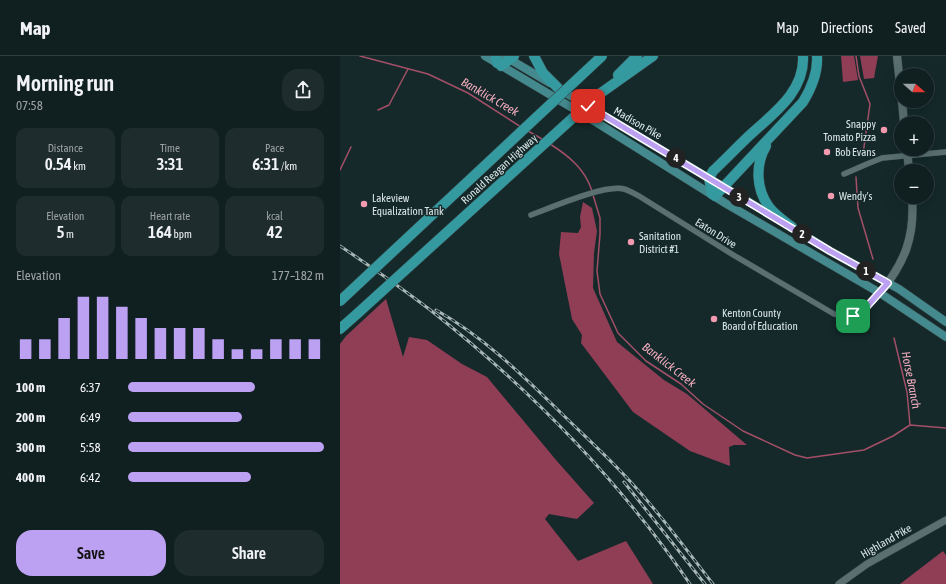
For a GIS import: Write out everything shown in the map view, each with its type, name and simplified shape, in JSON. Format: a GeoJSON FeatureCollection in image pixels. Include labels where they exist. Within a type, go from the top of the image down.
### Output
{"type":"FeatureCollection","features":[{"type":"Feature","properties":{"kind":"highway"},"geometry":{"type":"LineString","coordinates":[[534,56],[543,73],[558,88]]}},
{"type":"Feature","properties":{"kind":"highway","name":"Ronald Reagan Highway"},"geometry":{"type":"LineString","coordinates":[[340,301],[602,56]]}},
{"type":"Feature","properties":{"kind":"highway","name":"Ronald Reagan Highway"},"geometry":{"type":"LineString","coordinates":[[340,330],[637,60],[653,56]]}},
{"type":"Feature","properties":{"kind":"highway"},"geometry":{"type":"LineString","coordinates":[[803,56],[802,71],[792,93],[719,165],[709,178],[714,195],[723,188],[797,109],[808,94],[816,71],[817,56]]}},
{"type":"Feature","properties":{"kind":"highway"},"geometry":{"type":"LineString","coordinates":[[772,136],[765,148],[759,164],[759,184],[762,195],[768,206],[792,228]]}},
{"type":"Feature","properties":{"kind":"main road","name":"Madison Pike"},"geometry":{"type":"LineString","coordinates":[[485,56],[504,59],[558,88],[709,178],[723,188],[899,289],[946,322]]}},
{"type":"Feature","properties":{"kind":"main road"},"geometry":{"type":"LineString","coordinates":[[897,56],[898,68]]}},
{"type":"Feature","properties":{"kind":"main road","name":"Madison Pike"},"geometry":{"type":"LineString","coordinates":[[504,59],[714,195],[880,293],[946,337]]}},
{"type":"Feature","properties":{"kind":"main road"},"geometry":{"type":"LineString","coordinates":[[880,293],[888,283],[902,259],[912,232],[912,204]]}},
{"type":"Feature","properties":{"kind":"street"},"geometry":{"type":"LineString","coordinates":[[934,152],[946,152]]}},
{"type":"Feature","properties":{"kind":"street"},"geometry":{"type":"LineString","coordinates":[[844,174],[882,158],[894,156]]}},
{"type":"Feature","properties":{"kind":"street","name":"Eaton Drive"},"geometry":{"type":"LineString","coordinates":[[531,215],[575,198],[610,189],[624,189],[639,196],[735,256],[834,314],[850,317],[857,315],[880,293]]}},
{"type":"Feature","properties":{"kind":"street","name":"Highland Pike"},"geometry":{"type":"LineString","coordinates":[[839,584],[867,564],[946,520]]}},
{"type":"Feature","properties":{"kind":"shaded area"},"geometry":{"type":"Polygon","coordinates":[[[841,56],[854,56],[858,80],[843,82],[841,56]]]}},
{"type":"Feature","properties":{"kind":"shaded area"},"geometry":{"type":"Polygon","coordinates":[[[860,56],[878,56],[874,78],[864,79],[860,56]]]}},
{"type":"Feature","properties":{"kind":"shaded area"},"geometry":{"type":"Polygon","coordinates":[[[583,202],[592,208],[597,231],[594,253],[593,288],[617,342],[664,380],[687,394],[747,445],[734,445],[729,447],[730,466],[690,451],[633,412],[581,343],[582,335],[572,319],[559,254],[561,232],[578,233],[581,227],[580,217],[583,202]]]}},
{"type":"Feature","properties":{"kind":"shaded area"},"geometry":{"type":"Polygon","coordinates":[[[386,299],[403,357],[409,337],[427,340],[462,364],[487,377],[594,503],[577,519],[549,514],[545,519],[578,561],[626,541],[653,584],[340,584],[340,344],[346,336],[386,299]]]}},
{"type":"Feature","properties":{"kind":"shaded area"},"geometry":{"type":"Polygon","coordinates":[[[943,551],[946,555],[946,584],[900,584],[943,551]]]}},
{"type":"Feature","properties":{"kind":"waterway","name":"Banklick Creek"},"geometry":{"type":"LineString","coordinates":[[360,56],[428,74],[468,93],[521,127]]}},
{"type":"Feature","properties":{"kind":"waterway","name":"Horse Branch"},"geometry":{"type":"LineString","coordinates":[[856,56],[859,76],[870,104],[863,154]]}},
{"type":"Feature","properties":{"kind":"waterway"},"geometry":{"type":"LineString","coordinates":[[378,110],[389,105],[408,69]]}},
{"type":"Feature","properties":{"kind":"waterway","name":"Banklick Creek"},"geometry":{"type":"LineString","coordinates":[[528,131],[542,139]]}},
{"type":"Feature","properties":{"kind":"waterway","name":"Banklick Creek"},"geometry":{"type":"LineString","coordinates":[[550,144],[564,153],[576,164],[585,176],[592,191]]}},
{"type":"Feature","properties":{"kind":"waterway"},"geometry":{"type":"LineString","coordinates":[[340,170],[351,147]]}},
{"type":"Feature","properties":{"kind":"waterway","name":"Horse Branch"},"geometry":{"type":"LineString","coordinates":[[856,177],[858,208],[873,259]]}},
{"type":"Feature","properties":{"kind":"waterway","name":"Banklick Creek"},"geometry":{"type":"LineString","coordinates":[[593,195],[600,218],[597,271],[600,294],[618,333],[646,361],[681,384],[703,404],[743,431],[795,455],[807,458],[864,450],[893,436],[910,425],[946,428]]}},
{"type":"Feature","properties":{"kind":"waterway","name":"Horse Branch"},"geometry":{"type":"LineString","coordinates":[[894,338],[907,392],[910,425]]}},
{"type":"Feature","properties":{"kind":"railway"},"geometry":{"type":"LineString","coordinates":[[340,246],[429,309],[502,370],[570,437],[602,472],[633,508],[690,584]]}},
{"type":"Feature","properties":{"kind":"railway"},"geometry":{"type":"LineString","coordinates":[[436,310],[469,331],[499,355],[608,458],[657,512],[713,584]]}},
{"type":"Feature","properties":{"kind":"railway"},"geometry":{"type":"LineString","coordinates":[[624,482],[705,584]]}},
{"type":"Feature","properties":{"kind":"place","name":"Snappy Tomato Pizza"},"geometry":{"type":"Point","coordinates":[884,130]}},
{"type":"Feature","properties":{"kind":"place","name":"Bob Evans"},"geometry":{"type":"Point","coordinates":[827,152]}},
{"type":"Feature","properties":{"kind":"place","name":"Wendy's"},"geometry":{"type":"Point","coordinates":[831,196]}},
{"type":"Feature","properties":{"kind":"place","name":"Lakeview Equalization Tank"},"geometry":{"type":"Point","coordinates":[364,204]}},
{"type":"Feature","properties":{"kind":"place","name":"Sanitation District #1"},"geometry":{"type":"Point","coordinates":[631,242]}},
{"type":"Feature","properties":{"kind":"place","name":"Kenton County Board of Education"},"geometry":{"type":"Point","coordinates":[714,319]}},
{"type":"Feature","properties":{"kind":"route"},"geometry":{"type":"LineString","coordinates":[[588,106],[645,139],[723,188],[830,251],[888,283],[862,312],[853,316]]}}]}
